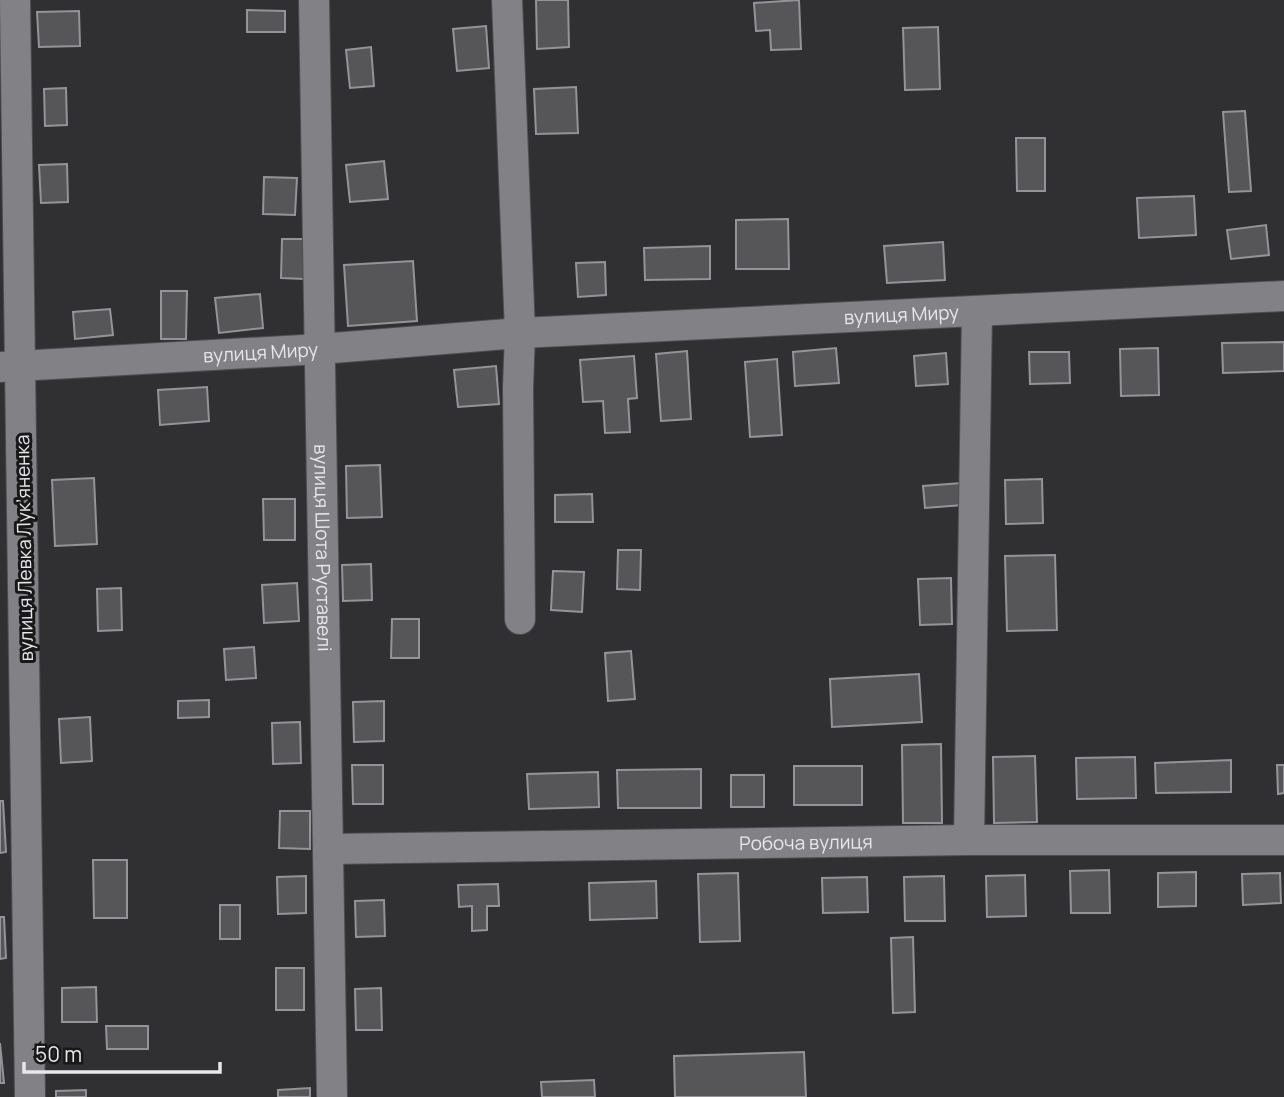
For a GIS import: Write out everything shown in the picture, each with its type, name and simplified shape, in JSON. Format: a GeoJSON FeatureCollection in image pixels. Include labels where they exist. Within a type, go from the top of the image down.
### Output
{"type":"FeatureCollection","features":[{"type":"Feature","properties":{"kind":"street","name":"вулиця Левка Лукʼяненка"},"geometry":{"type":"LineString","coordinates":[[15,0],[11,366],[30,1097]]}},
{"type":"Feature","properties":{"kind":"street","name":"вулиця Шота Руставелі"},"geometry":{"type":"LineString","coordinates":[[314,0],[332,1097]]}},
{"type":"Feature","properties":{"kind":"street"},"geometry":{"type":"LineString","coordinates":[[507,0],[520,334],[520,619]]}},
{"type":"Feature","properties":{"kind":"street","name":"вулиця Миру"},"geometry":{"type":"LineString","coordinates":[[11,366],[320,349],[520,334],[1284,296]]}},
{"type":"Feature","properties":{"kind":"street"},"geometry":{"type":"LineString","coordinates":[[969,841],[976,312]]}},
{"type":"Feature","properties":{"kind":"street","name":"Робоча вулиця"},"geometry":{"type":"LineString","coordinates":[[328,849],[969,841],[1284,841]]}},
{"type":"Feature","properties":{"kind":"building"},"geometry":{"type":"Polygon","coordinates":[[[536,0],[568,0],[569,47],[537,49],[536,0]]]}},
{"type":"Feature","properties":{"kind":"building"},"geometry":{"type":"Polygon","coordinates":[[[799,0],[801,49],[771,50],[770,30],[756,31],[754,3],[799,0]]]}},
{"type":"Feature","properties":{"kind":"building"},"geometry":{"type":"Polygon","coordinates":[[[247,10],[285,11],[285,32],[247,32],[247,10]]]}},
{"type":"Feature","properties":{"kind":"building"},"geometry":{"type":"Polygon","coordinates":[[[79,11],[80,46],[39,47],[37,12],[79,11]]]}},
{"type":"Feature","properties":{"kind":"building"},"geometry":{"type":"Polygon","coordinates":[[[486,26],[489,68],[457,71],[453,29],[486,26]]]}},
{"type":"Feature","properties":{"kind":"building"},"geometry":{"type":"Polygon","coordinates":[[[938,27],[940,89],[905,90],[903,28],[938,27]]]}},
{"type":"Feature","properties":{"kind":"building"},"geometry":{"type":"Polygon","coordinates":[[[371,47],[374,86],[350,88],[346,50],[371,47]]]}},
{"type":"Feature","properties":{"kind":"building"},"geometry":{"type":"Polygon","coordinates":[[[576,87],[578,133],[536,134],[534,89],[576,87]]]}},
{"type":"Feature","properties":{"kind":"building"},"geometry":{"type":"Polygon","coordinates":[[[66,88],[67,125],[45,126],[44,89],[66,88]]]}},
{"type":"Feature","properties":{"kind":"building"},"geometry":{"type":"Polygon","coordinates":[[[1245,111],[1251,191],[1229,192],[1223,112],[1245,111]]]}},
{"type":"Feature","properties":{"kind":"building"},"geometry":{"type":"Polygon","coordinates":[[[1016,138],[1045,138],[1045,191],[1017,191],[1016,138]]]}},
{"type":"Feature","properties":{"kind":"building"},"geometry":{"type":"Polygon","coordinates":[[[384,161],[388,199],[350,202],[346,165],[384,161]]]}},
{"type":"Feature","properties":{"kind":"building"},"geometry":{"type":"Polygon","coordinates":[[[67,164],[68,202],[41,203],[39,165],[67,164]]]}},
{"type":"Feature","properties":{"kind":"building"},"geometry":{"type":"Polygon","coordinates":[[[264,177],[297,178],[295,215],[263,214],[264,177]]]}},
{"type":"Feature","properties":{"kind":"building"},"geometry":{"type":"Polygon","coordinates":[[[1194,196],[1196,235],[1139,238],[1137,198],[1194,196]]]}},
{"type":"Feature","properties":{"kind":"building"},"geometry":{"type":"Polygon","coordinates":[[[788,219],[789,269],[736,269],[736,220],[788,219]]]}},
{"type":"Feature","properties":{"kind":"building"},"geometry":{"type":"Polygon","coordinates":[[[1266,225],[1269,255],[1231,259],[1227,230],[1266,225]]]}},
{"type":"Feature","properties":{"kind":"building"},"geometry":{"type":"Polygon","coordinates":[[[282,239],[305,239],[304,279],[281,278],[282,239]]]}},
{"type":"Feature","properties":{"kind":"building"},"geometry":{"type":"Polygon","coordinates":[[[943,242],[945,280],[887,283],[884,246],[943,242]]]}},
{"type":"Feature","properties":{"kind":"building"},"geometry":{"type":"Polygon","coordinates":[[[710,246],[710,279],[645,280],[644,248],[710,246]]]}},
{"type":"Feature","properties":{"kind":"building"},"geometry":{"type":"Polygon","coordinates":[[[413,261],[417,321],[348,326],[344,265],[413,261]]]}},
{"type":"Feature","properties":{"kind":"building"},"geometry":{"type":"Polygon","coordinates":[[[605,262],[606,295],[578,297],[576,263],[605,262]]]}},
{"type":"Feature","properties":{"kind":"building"},"geometry":{"type":"Polygon","coordinates":[[[161,291],[187,291],[186,339],[161,339],[161,291]]]}},
{"type":"Feature","properties":{"kind":"building"},"geometry":{"type":"Polygon","coordinates":[[[260,294],[263,328],[219,333],[215,298],[260,294]]]}},
{"type":"Feature","properties":{"kind":"building"},"geometry":{"type":"Polygon","coordinates":[[[110,309],[113,335],[75,339],[73,312],[110,309]]]}},
{"type":"Feature","properties":{"kind":"building"},"geometry":{"type":"Polygon","coordinates":[[[1284,342],[1284,371],[1223,373],[1222,343],[1284,342]]]}},
{"type":"Feature","properties":{"kind":"building"},"geometry":{"type":"Polygon","coordinates":[[[836,348],[839,383],[795,386],[793,352],[836,348]]]}},
{"type":"Feature","properties":{"kind":"building"},"geometry":{"type":"Polygon","coordinates":[[[1158,348],[1159,395],[1121,396],[1120,349],[1158,348]]]}},
{"type":"Feature","properties":{"kind":"building"},"geometry":{"type":"Polygon","coordinates":[[[687,351],[691,419],[661,421],[656,354],[687,351]]]}},
{"type":"Feature","properties":{"kind":"building"},"geometry":{"type":"Polygon","coordinates":[[[1029,352],[1069,352],[1070,383],[1030,384],[1029,352]]]}},
{"type":"Feature","properties":{"kind":"building"},"geometry":{"type":"Polygon","coordinates":[[[946,353],[948,384],[916,386],[914,356],[946,353]]]}},
{"type":"Feature","properties":{"kind":"building"},"geometry":{"type":"Polygon","coordinates":[[[634,356],[637,398],[628,399],[630,432],[605,433],[603,401],[583,402],[580,360],[634,356]]]}},
{"type":"Feature","properties":{"kind":"building"},"geometry":{"type":"Polygon","coordinates":[[[777,359],[782,435],[750,437],[745,362],[777,359]]]}},
{"type":"Feature","properties":{"kind":"building"},"geometry":{"type":"Polygon","coordinates":[[[496,366],[499,404],[458,407],[454,370],[496,366]]]}},
{"type":"Feature","properties":{"kind":"building"},"geometry":{"type":"Polygon","coordinates":[[[207,387],[209,421],[160,425],[158,390],[207,387]]]}},
{"type":"Feature","properties":{"kind":"building"},"geometry":{"type":"Polygon","coordinates":[[[380,465],[382,517],[347,518],[346,466],[380,465]]]}},
{"type":"Feature","properties":{"kind":"building"},"geometry":{"type":"Polygon","coordinates":[[[94,478],[97,544],[55,546],[52,480],[94,478]]]}},
{"type":"Feature","properties":{"kind":"building"},"geometry":{"type":"Polygon","coordinates":[[[1042,479],[1043,523],[1006,524],[1005,480],[1042,479]]]}},
{"type":"Feature","properties":{"kind":"building"},"geometry":{"type":"Polygon","coordinates":[[[961,483],[963,505],[925,508],[923,486],[961,483]]]}},
{"type":"Feature","properties":{"kind":"building"},"geometry":{"type":"Polygon","coordinates":[[[592,494],[593,522],[555,522],[555,495],[592,494]]]}},
{"type":"Feature","properties":{"kind":"building"},"geometry":{"type":"Polygon","coordinates":[[[263,499],[295,499],[295,540],[264,540],[263,499]]]}},
{"type":"Feature","properties":{"kind":"building"},"geometry":{"type":"Polygon","coordinates":[[[618,550],[641,550],[640,590],[617,589],[618,550]]]}},
{"type":"Feature","properties":{"kind":"building"},"geometry":{"type":"Polygon","coordinates":[[[1055,555],[1057,630],[1007,631],[1005,556],[1055,555]]]}},
{"type":"Feature","properties":{"kind":"building"},"geometry":{"type":"Polygon","coordinates":[[[371,564],[372,600],[343,601],[342,565],[371,564]]]}},
{"type":"Feature","properties":{"kind":"building"},"geometry":{"type":"Polygon","coordinates":[[[553,571],[584,572],[582,612],[551,610],[553,571]]]}},
{"type":"Feature","properties":{"kind":"building"},"geometry":{"type":"Polygon","coordinates":[[[951,578],[952,624],[920,625],[918,579],[951,578]]]}},
{"type":"Feature","properties":{"kind":"building"},"geometry":{"type":"Polygon","coordinates":[[[297,583],[299,621],[264,623],[262,585],[297,583]]]}},
{"type":"Feature","properties":{"kind":"building"},"geometry":{"type":"Polygon","coordinates":[[[121,588],[122,630],[98,631],[97,589],[121,588]]]}},
{"type":"Feature","properties":{"kind":"building"},"geometry":{"type":"Polygon","coordinates":[[[392,619],[419,619],[419,658],[391,658],[392,619]]]}},
{"type":"Feature","properties":{"kind":"building"},"geometry":{"type":"Polygon","coordinates":[[[254,647],[256,678],[226,680],[224,649],[254,647]]]}},
{"type":"Feature","properties":{"kind":"building"},"geometry":{"type":"Polygon","coordinates":[[[631,651],[635,699],[608,701],[605,653],[631,651]]]}},
{"type":"Feature","properties":{"kind":"building"},"geometry":{"type":"Polygon","coordinates":[[[919,674],[922,722],[832,727],[830,679],[919,674]]]}},
{"type":"Feature","properties":{"kind":"building"},"geometry":{"type":"Polygon","coordinates":[[[209,700],[209,717],[178,718],[178,701],[209,700]]]}},
{"type":"Feature","properties":{"kind":"building"},"geometry":{"type":"Polygon","coordinates":[[[384,701],[384,741],[354,742],[353,702],[384,701]]]}},
{"type":"Feature","properties":{"kind":"building"},"geometry":{"type":"Polygon","coordinates":[[[90,717],[92,761],[61,763],[59,719],[90,717]]]}},
{"type":"Feature","properties":{"kind":"building"},"geometry":{"type":"Polygon","coordinates":[[[300,722],[301,763],[273,764],[272,723],[300,722]]]}},
{"type":"Feature","properties":{"kind":"building"},"geometry":{"type":"Polygon","coordinates":[[[941,744],[942,823],[903,823],[902,745],[941,744]]]}},
{"type":"Feature","properties":{"kind":"building"},"geometry":{"type":"Polygon","coordinates":[[[1035,756],[1037,822],[994,823],[993,757],[1035,756]]]}},
{"type":"Feature","properties":{"kind":"building"},"geometry":{"type":"Polygon","coordinates":[[[1135,757],[1136,798],[1077,799],[1076,758],[1135,757]]]}},
{"type":"Feature","properties":{"kind":"building"},"geometry":{"type":"Polygon","coordinates":[[[1231,760],[1231,792],[1156,793],[1155,763],[1231,760]]]}},
{"type":"Feature","properties":{"kind":"building"},"geometry":{"type":"Polygon","coordinates":[[[352,765],[383,765],[383,804],[353,804],[352,765]]]}},
{"type":"Feature","properties":{"kind":"building"},"geometry":{"type":"Polygon","coordinates":[[[1277,765],[1284,765],[1284,793],[1278,794],[1277,765]]]}},
{"type":"Feature","properties":{"kind":"building"},"geometry":{"type":"Polygon","coordinates":[[[794,766],[862,766],[862,805],[794,805],[794,766]]]}},
{"type":"Feature","properties":{"kind":"building"},"geometry":{"type":"Polygon","coordinates":[[[701,769],[701,808],[618,808],[617,770],[701,769]]]}},
{"type":"Feature","properties":{"kind":"building"},"geometry":{"type":"Polygon","coordinates":[[[598,772],[599,807],[529,809],[527,774],[598,772]]]}},
{"type":"Feature","properties":{"kind":"building"},"geometry":{"type":"Polygon","coordinates":[[[731,775],[764,775],[764,807],[731,807],[731,775]]]}},
{"type":"Feature","properties":{"kind":"building"},"geometry":{"type":"Polygon","coordinates":[[[0,801],[3,801],[6,852],[0,853],[0,801]]]}},
{"type":"Feature","properties":{"kind":"building"},"geometry":{"type":"Polygon","coordinates":[[[280,811],[310,811],[310,849],[279,848],[280,811]]]}},
{"type":"Feature","properties":{"kind":"building"},"geometry":{"type":"Polygon","coordinates":[[[93,860],[127,860],[127,918],[94,918],[93,860]]]}},
{"type":"Feature","properties":{"kind":"building"},"geometry":{"type":"Polygon","coordinates":[[[1109,870],[1110,913],[1071,913],[1070,871],[1109,870]]]}},
{"type":"Feature","properties":{"kind":"building"},"geometry":{"type":"Polygon","coordinates":[[[1196,872],[1196,906],[1158,907],[1158,873],[1196,872]]]}},
{"type":"Feature","properties":{"kind":"building"},"geometry":{"type":"Polygon","coordinates":[[[738,873],[740,941],[700,942],[698,874],[738,873]]]}},
{"type":"Feature","properties":{"kind":"building"},"geometry":{"type":"Polygon","coordinates":[[[1280,873],[1281,903],[1243,905],[1242,874],[1280,873]]]}},
{"type":"Feature","properties":{"kind":"building"},"geometry":{"type":"Polygon","coordinates":[[[1025,875],[1026,916],[987,917],[986,876],[1025,875]]]}},
{"type":"Feature","properties":{"kind":"building"},"geometry":{"type":"Polygon","coordinates":[[[306,876],[306,913],[278,914],[277,877],[306,876]]]}},
{"type":"Feature","properties":{"kind":"building"},"geometry":{"type":"Polygon","coordinates":[[[944,876],[945,921],[905,921],[904,877],[944,876]]]}},
{"type":"Feature","properties":{"kind":"building"},"geometry":{"type":"Polygon","coordinates":[[[867,877],[868,912],[823,913],[822,878],[867,877]]]}},
{"type":"Feature","properties":{"kind":"building"},"geometry":{"type":"Polygon","coordinates":[[[656,881],[657,918],[590,920],[589,883],[656,881]]]}},
{"type":"Feature","properties":{"kind":"building"},"geometry":{"type":"Polygon","coordinates":[[[498,884],[499,906],[487,906],[487,930],[472,931],[472,906],[459,907],[458,885],[498,884]]]}},
{"type":"Feature","properties":{"kind":"building"},"geometry":{"type":"Polygon","coordinates":[[[384,900],[385,936],[356,937],[355,901],[384,900]]]}},
{"type":"Feature","properties":{"kind":"building"},"geometry":{"type":"Polygon","coordinates":[[[220,905],[240,905],[240,939],[220,939],[220,905]]]}},
{"type":"Feature","properties":{"kind":"building"},"geometry":{"type":"Polygon","coordinates":[[[0,917],[4,917],[6,958],[0,959],[0,917]]]}},
{"type":"Feature","properties":{"kind":"building"},"geometry":{"type":"Polygon","coordinates":[[[913,937],[915,1012],[893,1013],[891,938],[913,937]]]}},
{"type":"Feature","properties":{"kind":"building"},"geometry":{"type":"Polygon","coordinates":[[[276,968],[304,968],[304,1010],[276,1010],[276,968]]]}},
{"type":"Feature","properties":{"kind":"building"},"geometry":{"type":"Polygon","coordinates":[[[96,987],[97,1022],[62,1022],[62,988],[96,987]]]}},
{"type":"Feature","properties":{"kind":"building"},"geometry":{"type":"Polygon","coordinates":[[[381,988],[382,1030],[356,1030],[355,989],[381,988]]]}},
{"type":"Feature","properties":{"kind":"building"},"geometry":{"type":"Polygon","coordinates":[[[106,1026],[148,1026],[148,1049],[107,1049],[106,1026]]]}},
{"type":"Feature","properties":{"kind":"building"},"geometry":{"type":"Polygon","coordinates":[[[0,1043],[4,1083],[0,1083],[0,1043]]]}},
{"type":"Feature","properties":{"kind":"building"},"geometry":{"type":"Polygon","coordinates":[[[804,1052],[806,1097],[675,1097],[674,1056],[804,1052]]]}},
{"type":"Feature","properties":{"kind":"building"},"geometry":{"type":"Polygon","coordinates":[[[594,1080],[595,1097],[542,1097],[541,1082],[594,1080]]]}},
{"type":"Feature","properties":{"kind":"building"},"geometry":{"type":"Polygon","coordinates":[[[310,1088],[310,1097],[278,1097],[278,1090],[310,1088]]]}},
{"type":"Feature","properties":{"kind":"building"},"geometry":{"type":"Polygon","coordinates":[[[86,1090],[86,1097],[56,1097],[56,1091],[86,1090]]]}}]}
